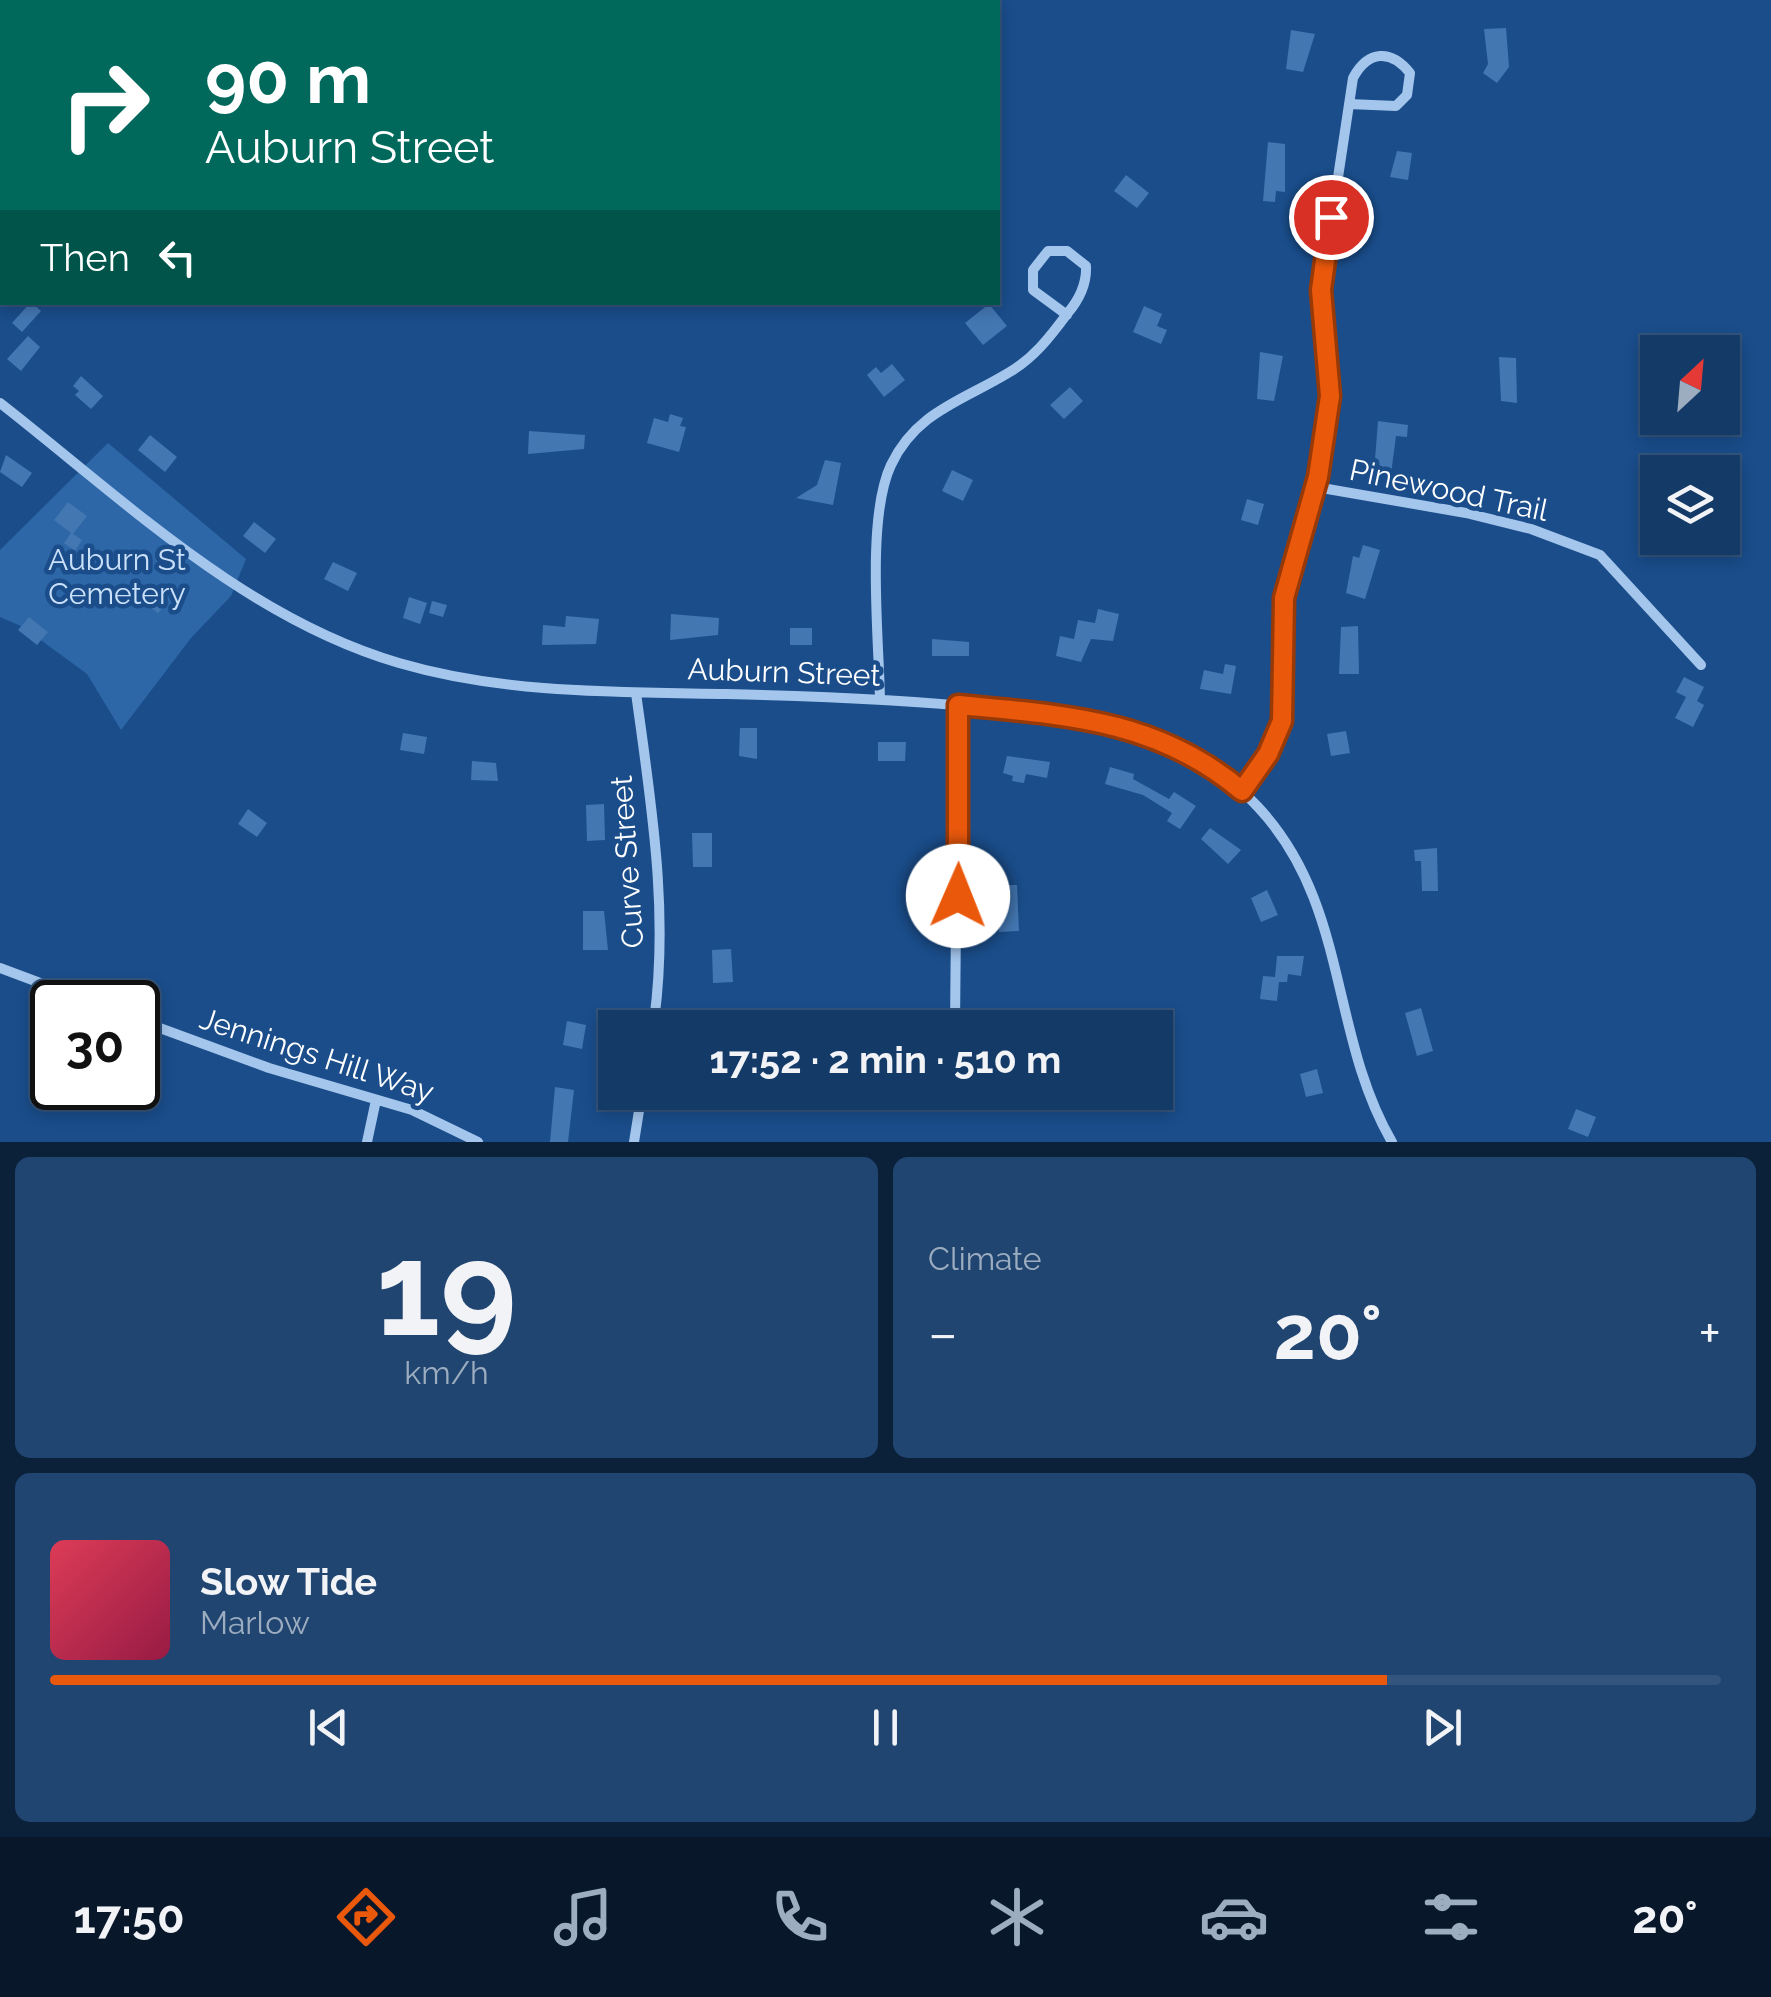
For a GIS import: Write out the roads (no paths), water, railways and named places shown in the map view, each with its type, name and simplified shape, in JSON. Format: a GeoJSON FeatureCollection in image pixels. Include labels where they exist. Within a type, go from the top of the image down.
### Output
{"type":"FeatureCollection","features":[{"type":"Feature","properties":{"kind":"street"},"geometry":{"type":"LineString","coordinates":[[1242,791],[1268,754],[1282,721],[1284,598],[1316,487],[1330,396],[1321,290],[1349,104],[1354,78],[1371,56],[1388,56],[1410,73],[1407,95],[1396,106],[1349,104]]}},
{"type":"Feature","properties":{"kind":"street"},"geometry":{"type":"LineString","coordinates":[[880,700],[878,520],[892,463],[926,418],[1011,372],[1046,342],[1067,316],[1080,298],[1086,266],[1067,251],[1048,251],[1033,270],[1034,290],[1067,316]]}},
{"type":"Feature","properties":{"kind":"street","name":"Auburn Street"},"geometry":{"type":"LineString","coordinates":[[0,403],[235,584],[316,630],[421,668],[527,687],[958,705],[1075,718],[1143,732],[1186,752],[1242,791],[1287,844],[1319,904],[1366,1086],[1392,1142]]}},
{"type":"Feature","properties":{"kind":"street","name":"Pinewood Trail"},"geometry":{"type":"LineString","coordinates":[[1316,487],[1482,517],[1531,529],[1600,555],[1701,665]]}},
{"type":"Feature","properties":{"kind":"street","name":"Curve Street"},"geometry":{"type":"LineString","coordinates":[[636,693],[656,838],[660,964],[655,1010]]}},
{"type":"Feature","properties":{"kind":"street"},"geometry":{"type":"LineString","coordinates":[[955,1010],[958,705]]}},
{"type":"Feature","properties":{"kind":"street"},"geometry":{"type":"LineString","coordinates":[[0,968],[32,980]]}},
{"type":"Feature","properties":{"kind":"street","name":"Jennings Hill Way"},"geometry":{"type":"LineString","coordinates":[[160,1028],[269,1068],[437,1120],[478,1142]]}},
{"type":"Feature","properties":{"kind":"street"},"geometry":{"type":"LineString","coordinates":[[366,1142],[376,1100]]}},
{"type":"Feature","properties":{"kind":"street"},"geometry":{"type":"LineString","coordinates":[[634,1142],[639,1110]]}},
{"type":"Feature","properties":{"kind":"park label","name":"Auburn St Cemetery"},"geometry":{"type":"Point","coordinates":[117,576]}}]}
